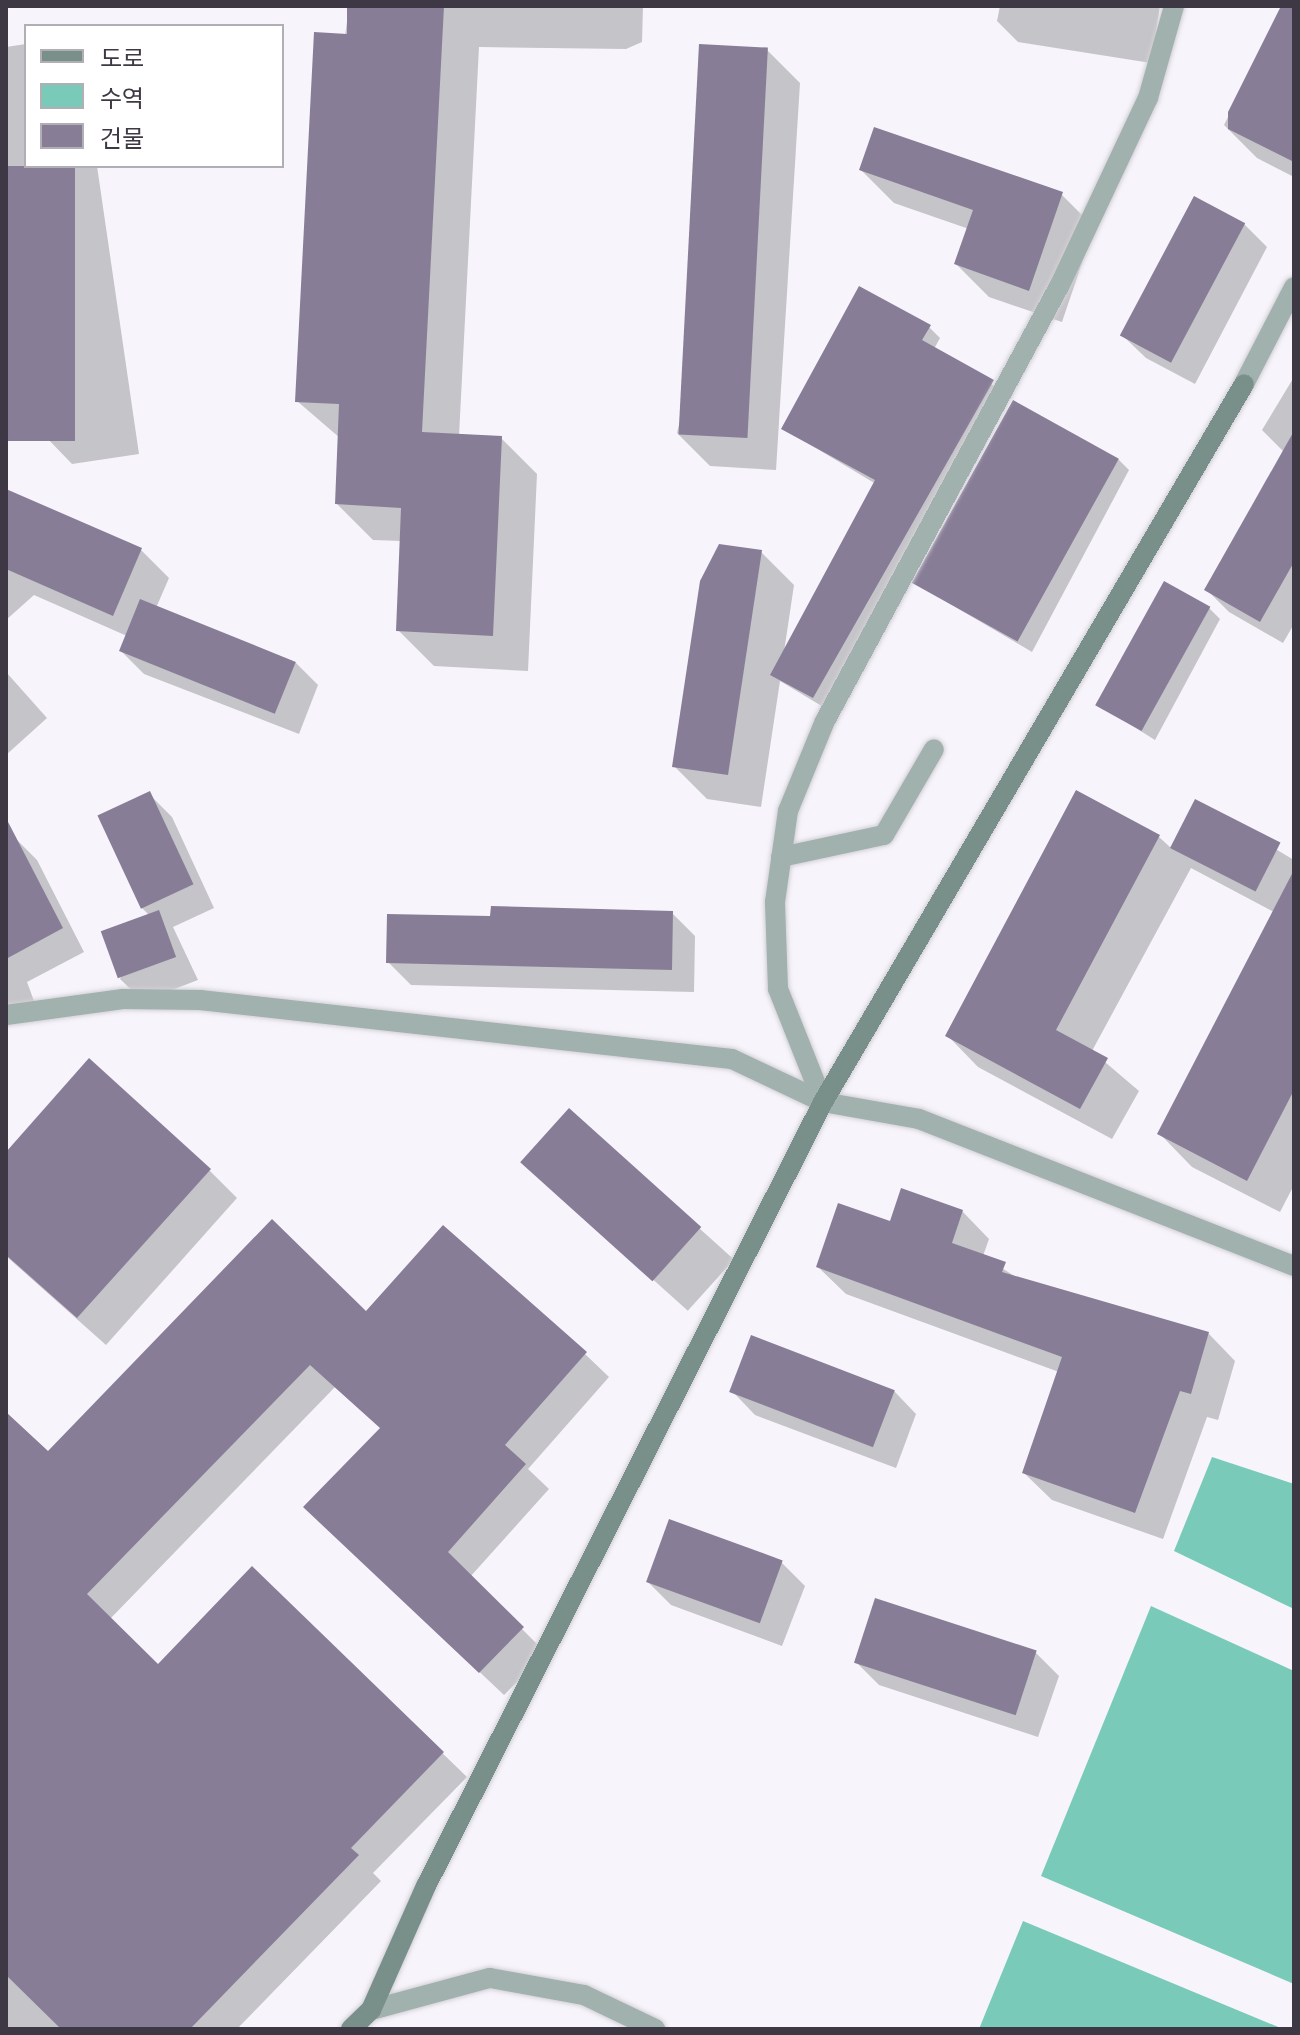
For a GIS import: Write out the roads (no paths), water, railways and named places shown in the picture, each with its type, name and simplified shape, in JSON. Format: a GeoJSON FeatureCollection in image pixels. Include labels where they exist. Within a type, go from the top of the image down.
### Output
{"type":"FeatureCollection","features":[{"type":"Feature","properties":{"kind":"street"},"geometry":{"type":"LineString","coordinates":[[823,1102],[778,989],[781,857],[788,811],[825,721],[1059,287],[1148,98],[1174,6]]}},
{"type":"Feature","properties":{"kind":"street"},"geometry":{"type":"LineString","coordinates":[[351,2029],[371,2010],[426,1886],[823,1102],[1244,384],[1294,287]]}},
{"type":"Feature","properties":{"kind":"street"},"geometry":{"type":"LineString","coordinates":[[781,857],[884,835],[934,749]]}},
{"type":"Feature","properties":{"kind":"street"},"geometry":{"type":"LineString","coordinates":[[6,1015],[123,999],[333,1013],[732,1059],[823,1102],[919,1119],[1294,1266]]}},
{"type":"Feature","properties":{"kind":"street"},"geometry":{"type":"LineString","coordinates":[[371,2010],[490,1978],[584,1995],[655,2029]]}},
{"type":"Feature","properties":{"kind":"water"},"geometry":{"type":"Polygon","coordinates":[[[1212,1457],[1294,1484],[1294,1609],[1174,1551],[1212,1457]]]}},
{"type":"Feature","properties":{"kind":"water"},"geometry":{"type":"Polygon","coordinates":[[[1151,1606],[1294,1671],[1294,1984],[1041,1876],[1151,1606]]]}},
{"type":"Feature","properties":{"kind":"water"},"geometry":{"type":"Polygon","coordinates":[[[1023,1921],[1283,2029],[979,2029],[1023,1921]]]}}]}
